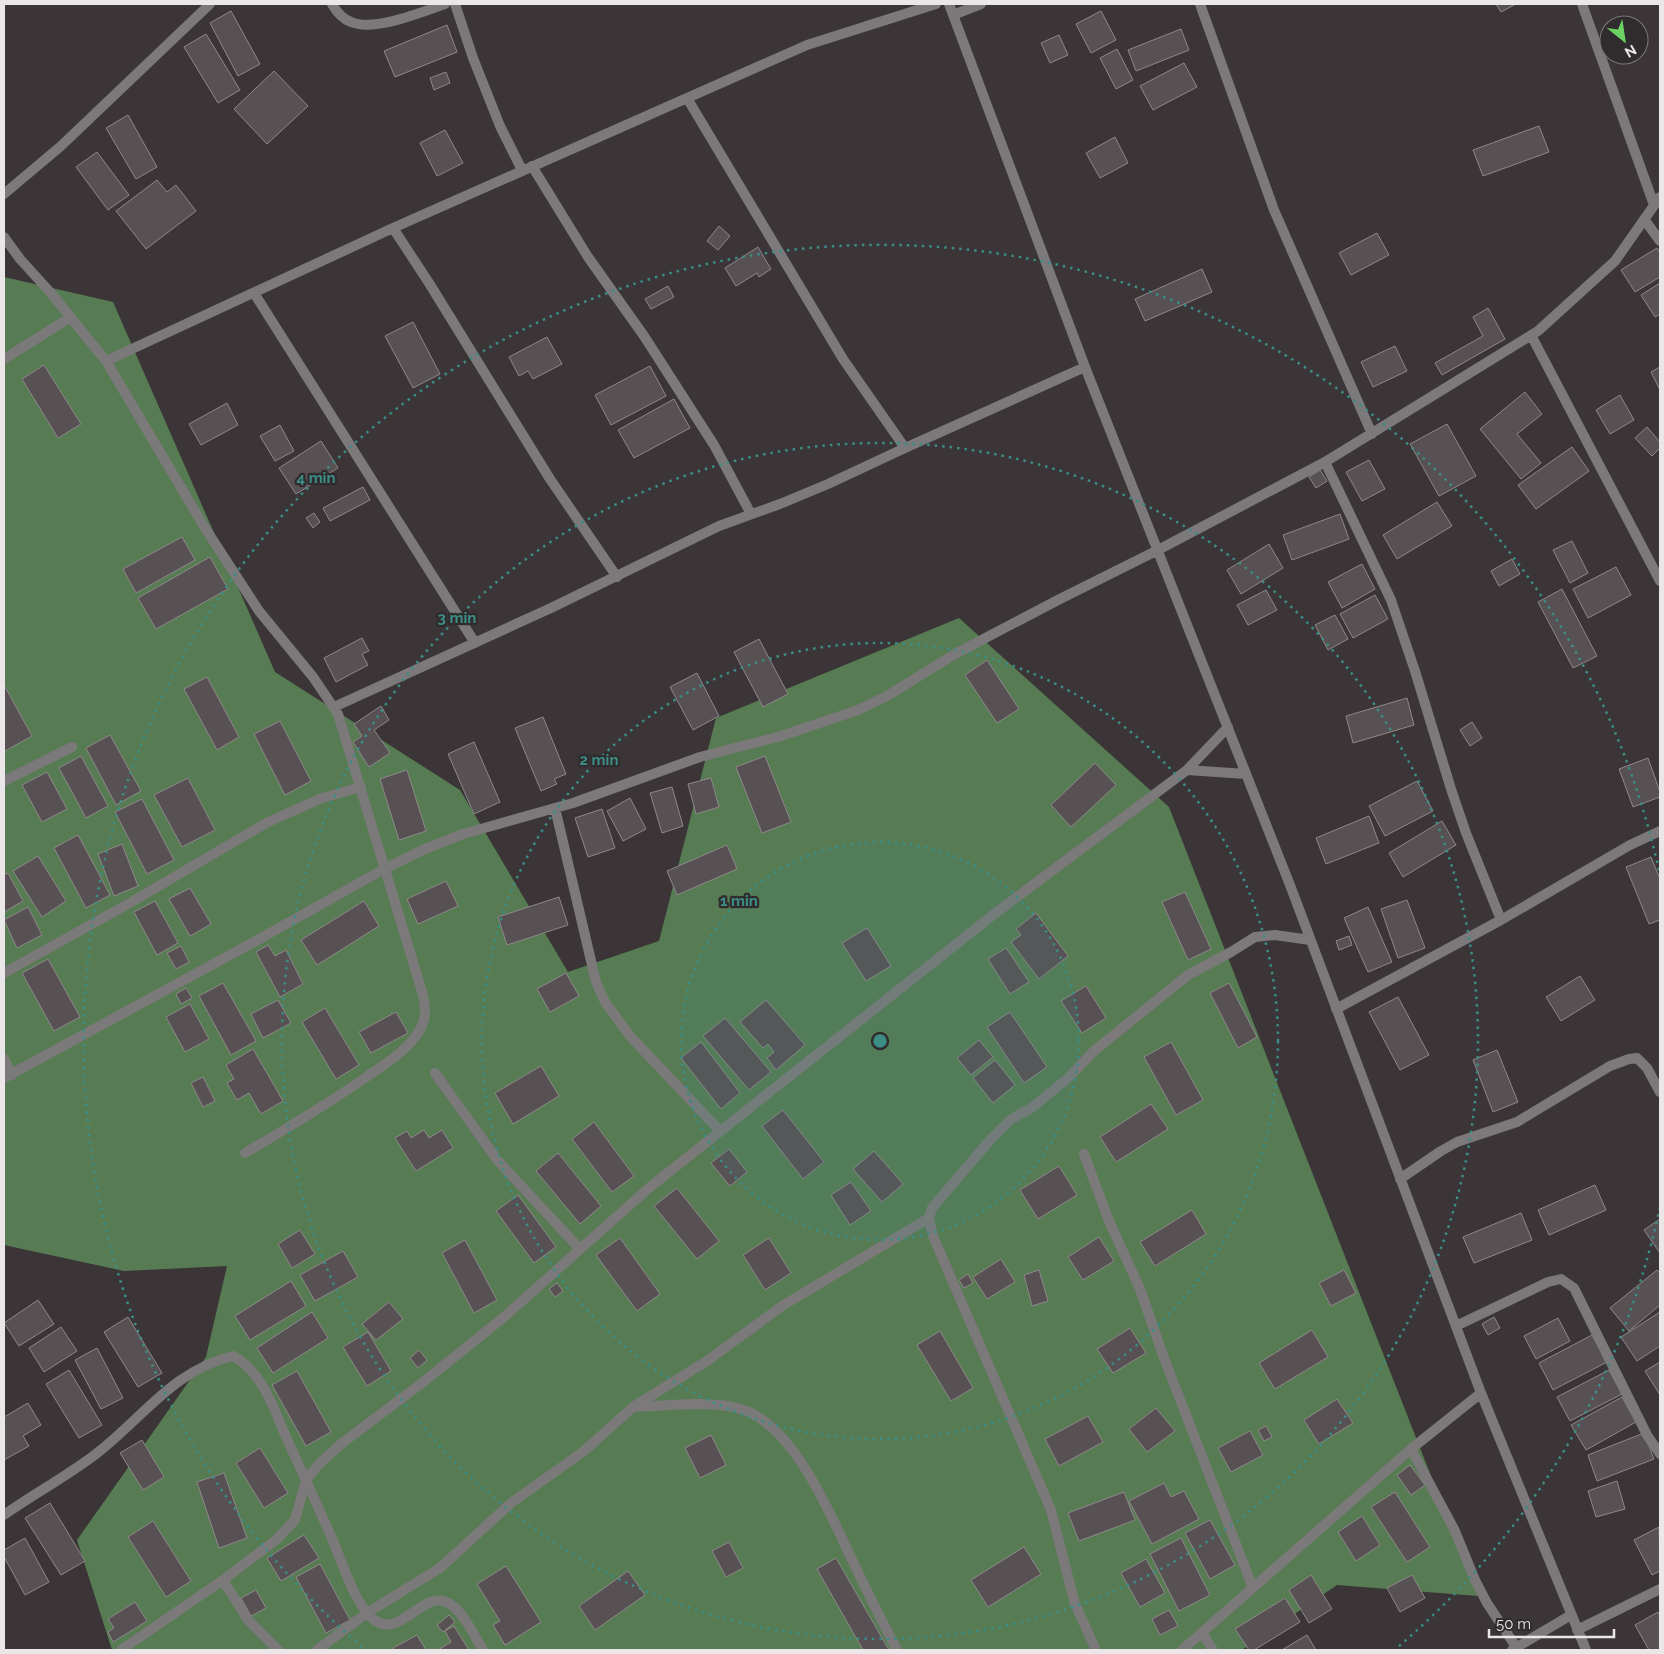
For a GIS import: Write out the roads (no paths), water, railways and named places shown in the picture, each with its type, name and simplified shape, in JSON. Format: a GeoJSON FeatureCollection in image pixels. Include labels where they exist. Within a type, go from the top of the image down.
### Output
{"type":"FeatureCollection","features":[{"type":"Feature","properties":{"kind":"street"},"geometry":{"type":"LineString","coordinates":[[4,194],[61,146],[210,4]]}},
{"type":"Feature","properties":{"kind":"street"},"geometry":{"type":"LineString","coordinates":[[332,4],[351,23],[370,25],[392,22],[445,4]]}},
{"type":"Feature","properties":{"kind":"street"},"geometry":{"type":"LineString","coordinates":[[455,4],[500,126],[588,257],[644,336],[714,445],[751,514]]}},
{"type":"Feature","properties":{"kind":"street"},"geometry":{"type":"LineString","coordinates":[[106,361],[393,228],[807,45],[936,4]]}},
{"type":"Feature","properties":{"kind":"street"},"geometry":{"type":"LineString","coordinates":[[949,4],[1085,367],[1246,774],[1481,1393],[1586,1650]]}},
{"type":"Feature","properties":{"kind":"street"},"geometry":{"type":"LineString","coordinates":[[953,15],[981,4]]}},
{"type":"Feature","properties":{"kind":"street"},"geometry":{"type":"LineString","coordinates":[[1200,4],[1274,210],[1372,434]]}},
{"type":"Feature","properties":{"kind":"street"},"geometry":{"type":"LineString","coordinates":[[4,1059],[8,1076],[384,869],[425,849],[463,834],[573,803],[700,757],[781,736],[858,710],[887,696],[955,654],[1325,462],[1538,331],[1615,261],[1657,201],[1582,4]]}},
{"type":"Feature","properties":{"kind":"street"},"geometry":{"type":"LineString","coordinates":[[686,98],[843,359],[905,448]]}},
{"type":"Feature","properties":{"kind":"street"},"geometry":{"type":"LineString","coordinates":[[1644,219],[1660,241]]}},
{"type":"Feature","properties":{"kind":"street"},"geometry":{"type":"LineString","coordinates":[[393,228],[550,479],[617,577]]}},
{"type":"Feature","properties":{"kind":"street"},"geometry":{"type":"LineString","coordinates":[[4,237],[20,259],[50,292],[106,361],[216,544],[259,610],[313,677],[338,714],[423,994],[426,1016],[412,1042],[329,1103],[245,1153]]}},
{"type":"Feature","properties":{"kind":"street"},"geometry":{"type":"LineString","coordinates":[[254,293],[475,643]]}},
{"type":"Feature","properties":{"kind":"street"},"geometry":{"type":"LineString","coordinates":[[4,359],[70,318]]}},
{"type":"Feature","properties":{"kind":"street"},"geometry":{"type":"LineString","coordinates":[[1531,335],[1660,581]]}},
{"type":"Feature","properties":{"kind":"street"},"geometry":{"type":"LineString","coordinates":[[334,707],[617,577],[720,526],[828,484],[1085,367]]}},
{"type":"Feature","properties":{"kind":"street"},"geometry":{"type":"LineString","coordinates":[[1325,462],[1391,600],[1451,789],[1500,920]]}},
{"type":"Feature","properties":{"kind":"street"},"geometry":{"type":"LineString","coordinates":[[121,1650],[223,1580],[276,1540],[295,1520],[306,1480],[319,1464],[341,1444],[422,1383],[504,1317],[650,1187],[720,1131],[993,914],[1187,770],[1228,728]]}},
{"type":"Feature","properties":{"kind":"street"},"geometry":{"type":"LineString","coordinates":[[4,781],[72,747]]}},
{"type":"Feature","properties":{"kind":"street"},"geometry":{"type":"LineString","coordinates":[[1187,770],[1246,774]]}},
{"type":"Feature","properties":{"kind":"street"},"geometry":{"type":"LineString","coordinates":[[4,973],[128,904],[268,822],[322,798],[361,787]]}},
{"type":"Feature","properties":{"kind":"street"},"geometry":{"type":"LineString","coordinates":[[554,808],[596,982],[605,1002],[630,1036],[720,1131]]}},
{"type":"Feature","properties":{"kind":"street"},"geometry":{"type":"LineString","coordinates":[[1336,1009],[1500,920],[1630,845],[1660,831]]}},
{"type":"Feature","properties":{"kind":"street"},"geometry":{"type":"LineString","coordinates":[[1096,1650],[1076,1604],[1051,1510],[933,1236],[929,1218],[932,1208],[990,1140],[1010,1120],[1033,1107],[1068,1078],[1094,1051],[1188,975],[1255,937],[1275,935],[1310,940]]}},
{"type":"Feature","properties":{"kind":"street"},"geometry":{"type":"LineString","coordinates":[[1400,1179],[1441,1151],[1458,1142],[1517,1122],[1610,1066],[1629,1059],[1637,1058],[1647,1068],[1660,1092]]}},
{"type":"Feature","properties":{"kind":"street"},"geometry":{"type":"LineString","coordinates":[[435,1073],[498,1161],[580,1249]]}},
{"type":"Feature","properties":{"kind":"street"},"geometry":{"type":"LineString","coordinates":[[1084,1154],[1109,1221],[1140,1289],[1164,1358],[1252,1588]]}},
{"type":"Feature","properties":{"kind":"street"},"geometry":{"type":"LineString","coordinates":[[317,1650],[366,1612],[440,1568],[511,1503],[584,1451],[633,1407],[708,1361],[782,1306],[929,1218]]}},
{"type":"Feature","properties":{"kind":"street"},"geometry":{"type":"LineString","coordinates":[[1456,1326],[1548,1282],[1561,1279],[1574,1288],[1660,1454]]}},
{"type":"Feature","properties":{"kind":"street"},"geometry":{"type":"LineString","coordinates":[[4,1515],[96,1454],[156,1398],[183,1379],[219,1360],[233,1356],[244,1362],[274,1407],[350,1584],[366,1612],[375,1621],[385,1625],[396,1623],[432,1600],[440,1599],[451,1604],[483,1650]]}},
{"type":"Feature","properties":{"kind":"street"},"geometry":{"type":"LineString","coordinates":[[1182,1650],[1411,1449],[1481,1393]]}},
{"type":"Feature","properties":{"kind":"street"},"geometry":{"type":"LineString","coordinates":[[633,1407],[722,1404],[751,1412],[778,1432],[804,1467],[829,1510],[897,1650]]}},
{"type":"Feature","properties":{"kind":"street"},"geometry":{"type":"LineString","coordinates":[[1411,1449],[1454,1529],[1475,1580],[1515,1649],[1571,1615]]}},
{"type":"Feature","properties":{"kind":"street"},"geometry":{"type":"LineString","coordinates":[[223,1580],[248,1620],[278,1650]]}},
{"type":"Feature","properties":{"kind":"street"},"geometry":{"type":"LineString","coordinates":[[1577,1630],[1660,1589]]}},
{"type":"Feature","properties":{"kind":"street"},"geometry":{"type":"LineString","coordinates":[[1202,1633],[1213,1650]]}}]}
